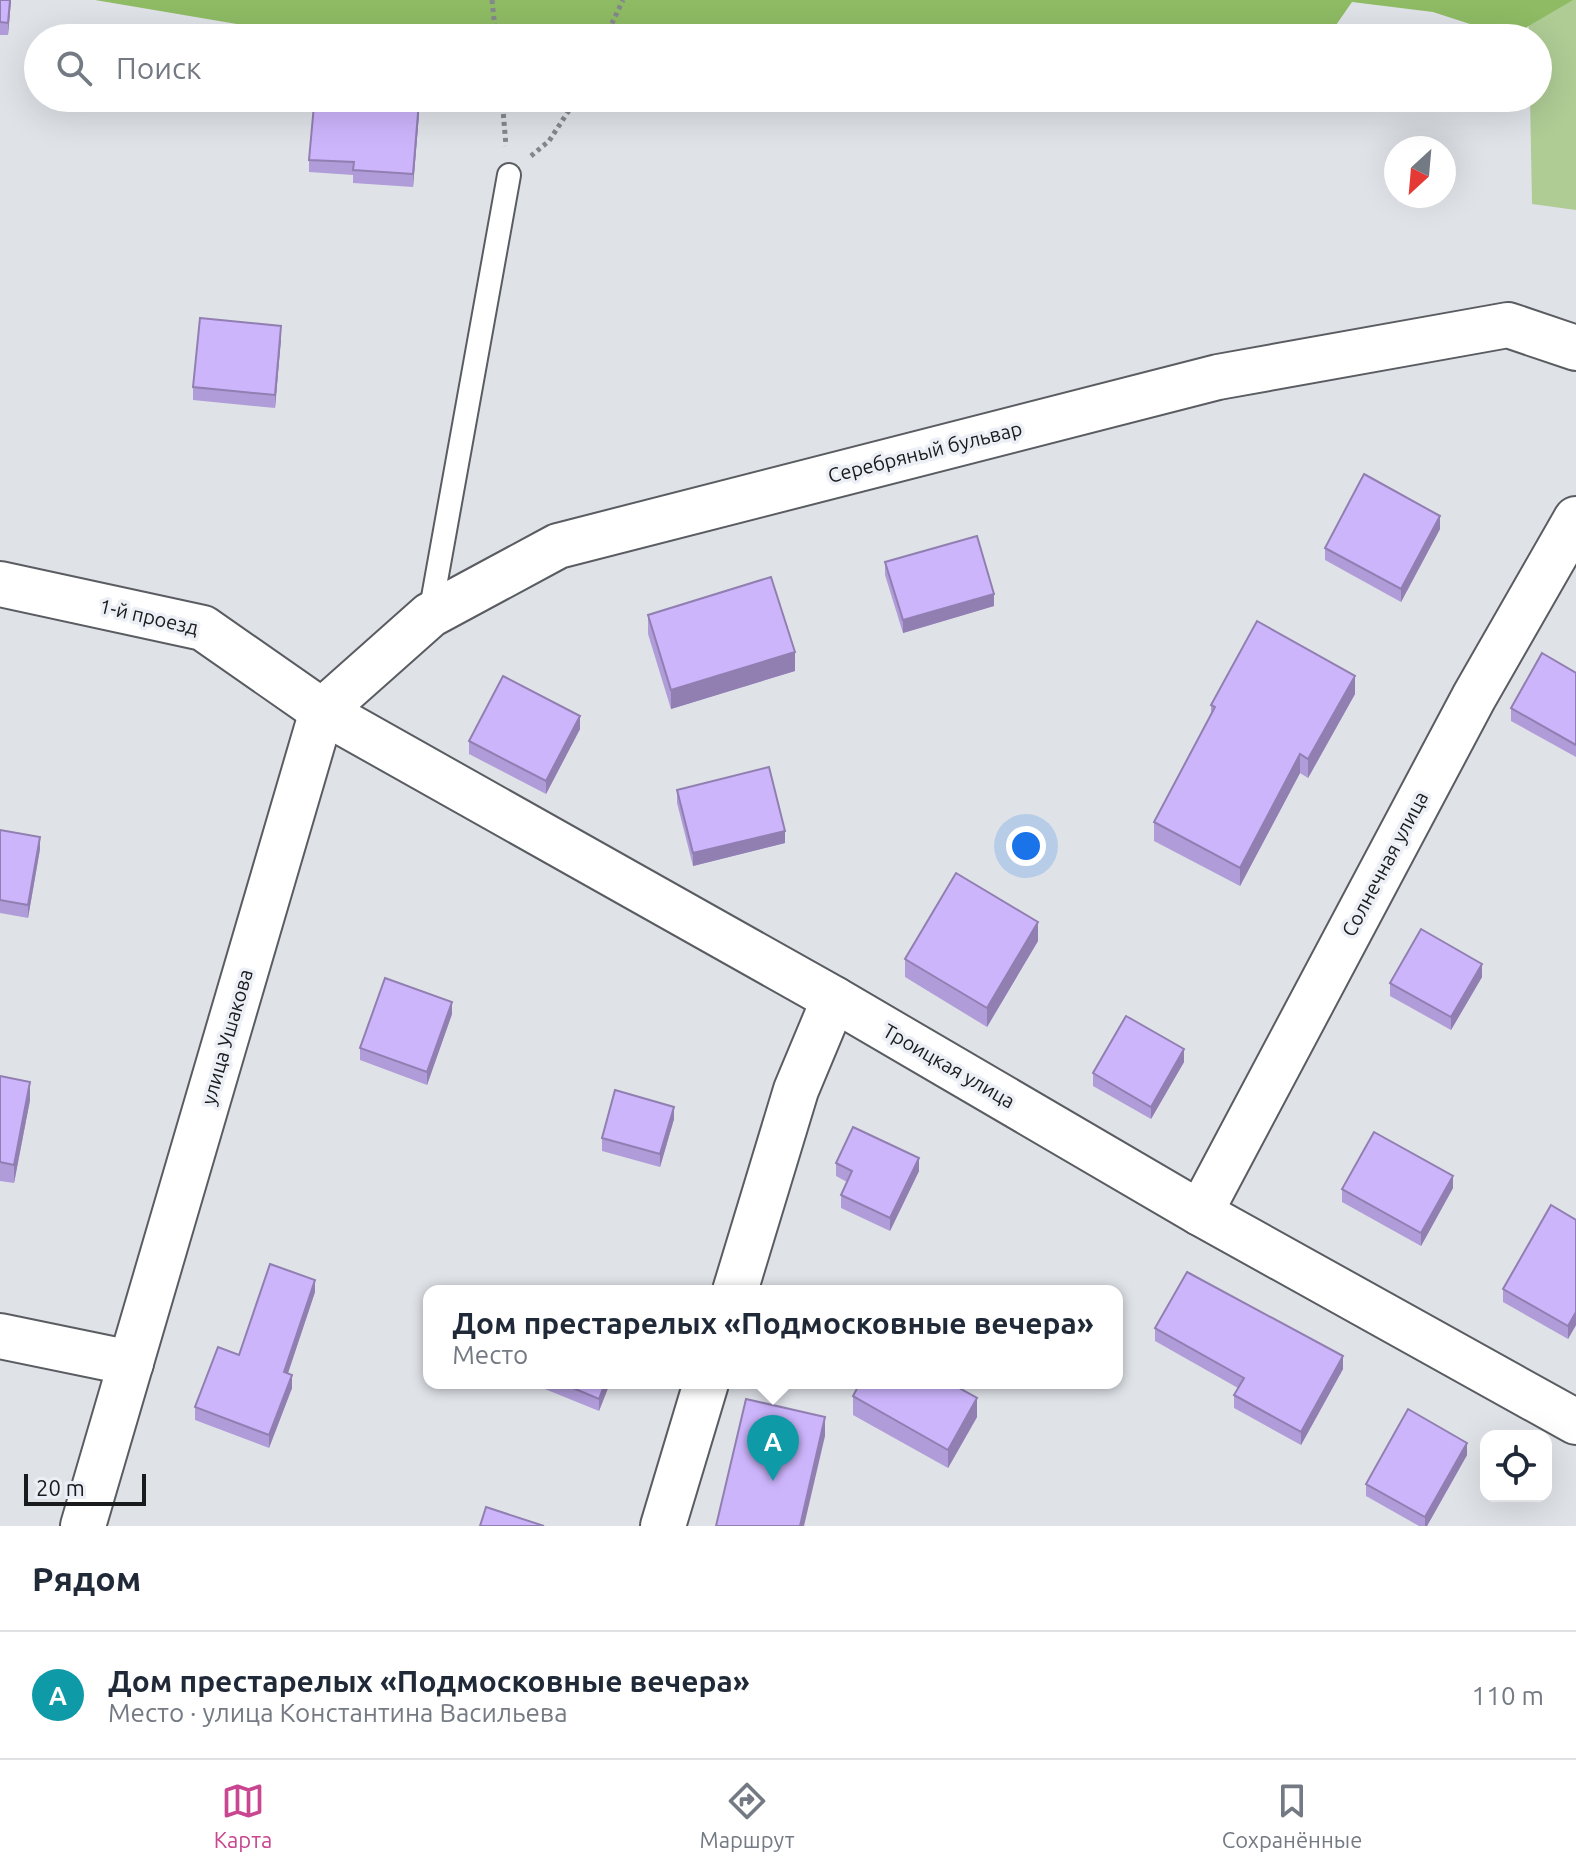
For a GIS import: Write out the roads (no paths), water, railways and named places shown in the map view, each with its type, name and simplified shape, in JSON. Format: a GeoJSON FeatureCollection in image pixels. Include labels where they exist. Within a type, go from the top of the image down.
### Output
{"type":"FeatureCollection","features":[{"type":"Feature","properties":{"kind":"street","name":"Серебряный бульвар"},"geometry":{"type":"LineString","coordinates":[[322,711],[430,615],[558,546],[1218,377],[1508,325],[1576,348]]}},
{"type":"Feature","properties":{"kind":"street","name":"Солнечная улица"},"geometry":{"type":"LineString","coordinates":[[1200,1213],[1474,697],[1576,519]]}},
{"type":"Feature","properties":{"kind":"street","name":"1-й проезд"},"geometry":{"type":"LineString","coordinates":[[0,584],[203,628],[322,711]]}},
{"type":"Feature","properties":{"kind":"street","name":"Троицкая улица"},"geometry":{"type":"LineString","coordinates":[[322,711],[834,999],[1200,1213],[1576,1422]]}},
{"type":"Feature","properties":{"kind":"street","name":"улица Ушакова"},"geometry":{"type":"LineString","coordinates":[[83,1526],[322,711]]}},
{"type":"Feature","properties":{"kind":"street"},"geometry":{"type":"LineString","coordinates":[[737,1285],[796,1090],[834,999]]}},
{"type":"Feature","properties":{"kind":"street"},"geometry":{"type":"LineString","coordinates":[[0,1336],[131,1363]]}},
{"type":"Feature","properties":{"kind":"street"},"geometry":{"type":"LineString","coordinates":[[663,1526],[704,1389]]}},
{"type":"Feature","properties":{"kind":"lane"},"geometry":{"type":"LineString","coordinates":[[430,615],[509,175]]}},
{"type":"Feature","properties":{"kind":"place","name":"Дом престарелых «Подмосковные вечера»"},"geometry":{"type":"Point","coordinates":[773,1481]}}]}
